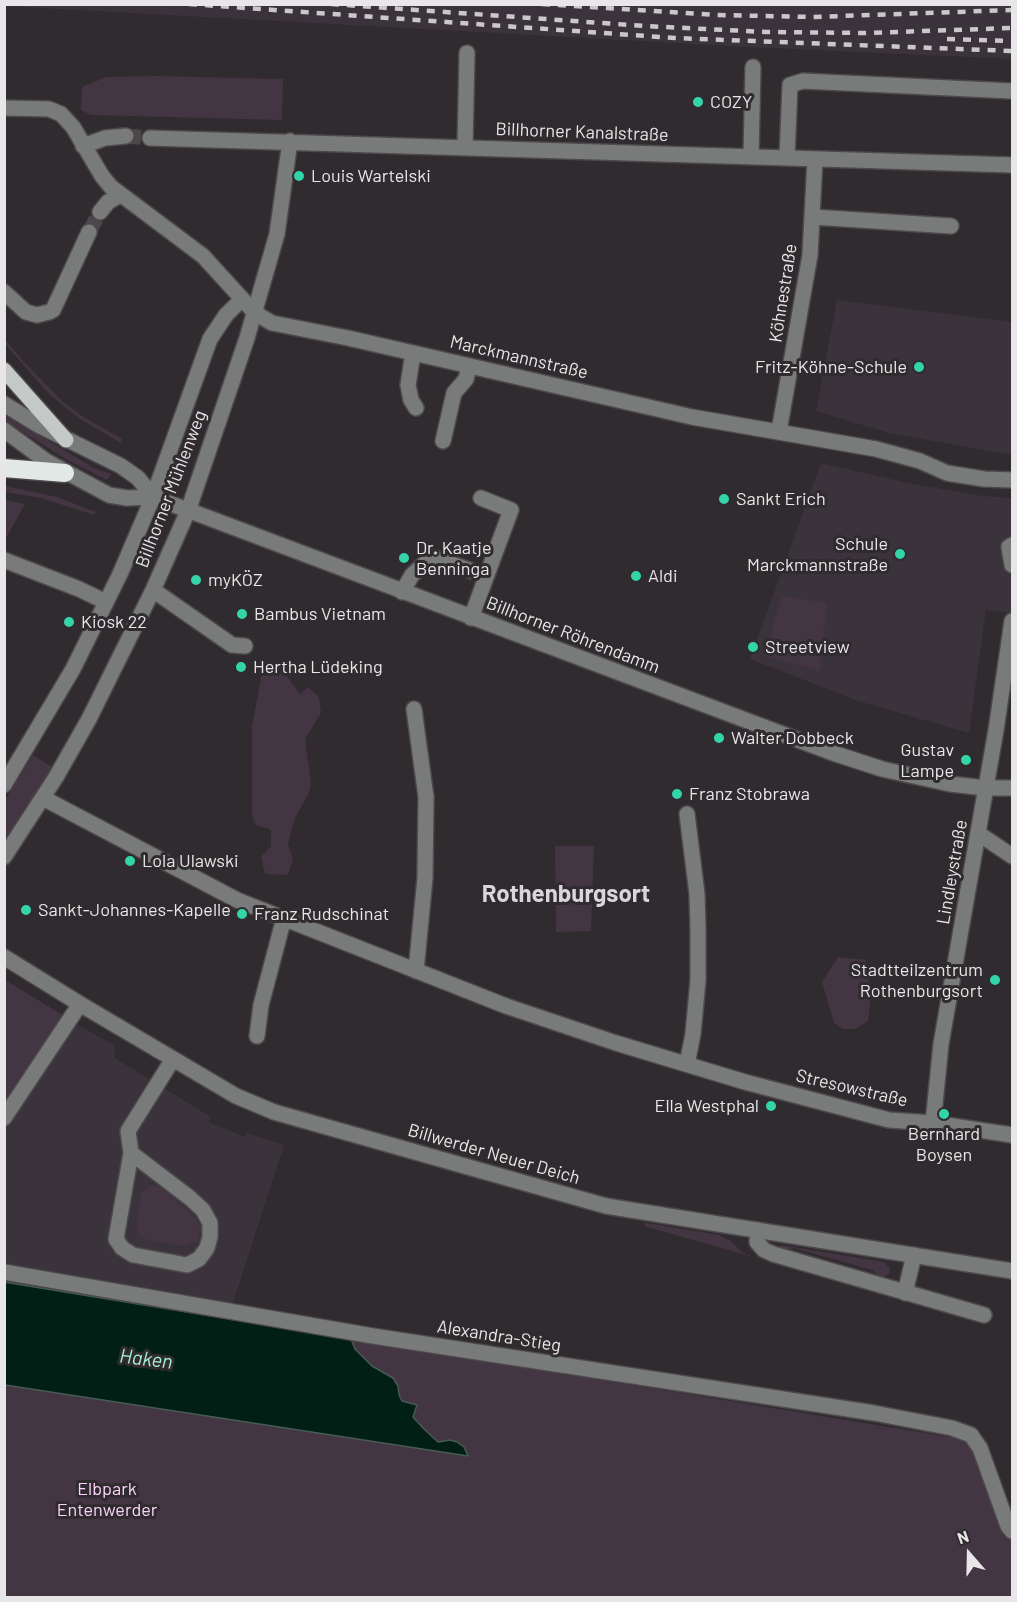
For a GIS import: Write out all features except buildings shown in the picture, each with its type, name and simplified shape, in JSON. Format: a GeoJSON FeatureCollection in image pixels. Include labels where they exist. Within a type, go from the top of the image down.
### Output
{"type":"FeatureCollection","features":[{"type":"Feature","properties":{"kind":"highway"},"geometry":{"type":"LineString","coordinates":[[4,468],[65,473]]}},
{"type":"Feature","properties":{"kind":"main road"},"geometry":{"type":"LineString","coordinates":[[4,370],[66,440]]}},
{"type":"Feature","properties":{"kind":"street"},"geometry":{"type":"LineString","coordinates":[[465,147],[467,53]]}},
{"type":"Feature","properties":{"kind":"street"},"geometry":{"type":"LineString","coordinates":[[751,157],[753,68]]}},
{"type":"Feature","properties":{"kind":"street"},"geometry":{"type":"LineString","coordinates":[[787,158],[790,85],[803,81],[1012,91]]}},
{"type":"Feature","properties":{"kind":"street"},"geometry":{"type":"LineString","coordinates":[[4,108],[39,108],[57,111],[73,127],[83,146],[105,138],[126,136]]}},
{"type":"Feature","properties":{"kind":"street","name":"Billhorner Kanalstraße"},"geometry":{"type":"LineString","coordinates":[[150,138],[1012,165]]}},
{"type":"Feature","properties":{"kind":"street","name":"Billhorner Mühlenweg"},"geometry":{"type":"LineString","coordinates":[[4,857],[43,798],[93,711],[153,590],[188,511],[255,313],[277,234],[290,141]]}},
{"type":"Feature","properties":{"kind":"street","name":"Marckmannstraße"},"geometry":{"type":"LineString","coordinates":[[83,146],[102,176],[120,195],[203,256],[255,313],[272,323],[692,417],[876,449],[920,461],[947,473],[984,479],[1012,480]]}},
{"type":"Feature","properties":{"kind":"street","name":"Köhnestraße"},"geometry":{"type":"LineString","coordinates":[[779,431],[810,255],[815,159]]}},
{"type":"Feature","properties":{"kind":"street"},"geometry":{"type":"LineString","coordinates":[[99,212],[108,202],[120,195]]}},
{"type":"Feature","properties":{"kind":"street"},"geometry":{"type":"LineString","coordinates":[[813,217],[951,226]]}},
{"type":"Feature","properties":{"kind":"street"},"geometry":{"type":"LineString","coordinates":[[4,292],[26,312],[37,315],[49,312],[89,232]]}},
{"type":"Feature","properties":{"kind":"street","name":"Billhorner Mühlenweg"},"geometry":{"type":"LineString","coordinates":[[6,777],[67,679],[106,602],[153,497],[210,339],[226,315],[242,300]]}},
{"type":"Feature","properties":{"kind":"street"},"geometry":{"type":"LineString","coordinates":[[413,353],[408,385],[411,400],[416,408]]}},
{"type":"Feature","properties":{"kind":"street"},"geometry":{"type":"LineString","coordinates":[[443,441],[454,393],[466,379],[469,366]]}},
{"type":"Feature","properties":{"kind":"street","name":"Billhorner Röhrendamm"},"geometry":{"type":"LineString","coordinates":[[4,404],[66,440],[122,466],[138,478],[153,497]]}},
{"type":"Feature","properties":{"kind":"street","name":"Billhorner Röhrendamm"},"geometry":{"type":"LineString","coordinates":[[4,430],[36,455],[65,473],[109,495],[127,498],[153,497],[471,618],[861,762],[950,784],[1012,788]]}},
{"type":"Feature","properties":{"kind":"street"},"geometry":{"type":"LineString","coordinates":[[471,618],[511,510],[481,498]]}},
{"type":"Feature","properties":{"kind":"street"},"geometry":{"type":"LineString","coordinates":[[1012,545],[1009,548],[1012,565]]}},
{"type":"Feature","properties":{"kind":"street"},"geometry":{"type":"LineString","coordinates":[[402,592],[412,575],[432,557],[486,576]]}},
{"type":"Feature","properties":{"kind":"street"},"geometry":{"type":"LineString","coordinates":[[4,560],[106,602]]}},
{"type":"Feature","properties":{"kind":"street"},"geometry":{"type":"LineString","coordinates":[[153,590],[232,645],[245,646]]}},
{"type":"Feature","properties":{"kind":"street","name":"Lindleystraße"},"geometry":{"type":"LineString","coordinates":[[933,1123],[941,1044],[979,834],[1012,625]]}},
{"type":"Feature","properties":{"kind":"street"},"geometry":{"type":"LineString","coordinates":[[414,709],[426,797],[425,878],[416,971]]}},
{"type":"Feature","properties":{"kind":"street","name":"Stresowstraße"},"geometry":{"type":"LineString","coordinates":[[43,798],[237,900],[506,1006],[687,1064],[889,1120],[933,1123],[1012,1135]]}},
{"type":"Feature","properties":{"kind":"street"},"geometry":{"type":"LineString","coordinates":[[687,814],[697,894],[698,980],[693,1034],[687,1064]]}},
{"type":"Feature","properties":{"kind":"street"},"geometry":{"type":"LineString","coordinates":[[979,834],[1012,856]]}},
{"type":"Feature","properties":{"kind":"street"},"geometry":{"type":"LineString","coordinates":[[257,1036],[261,1005],[284,918]]}},
{"type":"Feature","properties":{"kind":"street","name":"Billwerder Neuer Deich"},"geometry":{"type":"LineString","coordinates":[[4,957],[236,1096],[274,1112],[606,1206],[1012,1271]]}},
{"type":"Feature","properties":{"kind":"street"},"geometry":{"type":"LineString","coordinates":[[4,1118],[80,1004]]}},
{"type":"Feature","properties":{"kind":"street"},"geometry":{"type":"LineString","coordinates":[[131,1153],[203,1210],[210,1223],[210,1237],[207,1248],[199,1259],[187,1265],[133,1255],[122,1248],[116,1239],[131,1153],[128,1131],[173,1059]]}},
{"type":"Feature","properties":{"kind":"street"},"geometry":{"type":"LineString","coordinates":[[758,1230],[757,1242],[764,1250],[905,1293],[984,1314]]}},
{"type":"Feature","properties":{"kind":"street"},"geometry":{"type":"LineString","coordinates":[[905,1293],[914,1255]]}},
{"type":"Feature","properties":{"kind":"street","name":"Alexandra-Stieg"},"geometry":{"type":"LineString","coordinates":[[4,1272],[373,1336],[874,1413],[952,1428],[971,1435],[980,1448],[1008,1526],[1012,1531]]}},
{"type":"Feature","properties":{"kind":"shaded area"},"geometry":{"type":"Polygon","coordinates":[[[4,5],[1012,5],[1012,59],[748,47],[4,5]]]}},
{"type":"Feature","properties":{"kind":"shaded area","name":"Fritz-Köhne-Schule"},"geometry":{"type":"Polygon","coordinates":[[[837,300],[1012,322],[1012,455],[889,433],[816,411],[837,300]]]}},
{"type":"Feature","properties":{"kind":"shaded area","name":"Schule Marckmannstraße"},"geometry":{"type":"Polygon","coordinates":[[[821,463],[908,483],[983,496],[1012,498],[1012,613],[986,610],[969,733],[858,701],[750,659],[821,463]]]}},
{"type":"Feature","properties":{"kind":"shaded area"},"geometry":{"type":"Polygon","coordinates":[[[73,1022],[115,1046],[114,1057],[211,1117],[209,1122],[245,1137],[247,1133],[284,1145],[232,1306],[5,1265],[4,1127],[73,1022]]]}},
{"type":"Feature","properties":{"kind":"green space"},"geometry":{"type":"Polygon","coordinates":[[[106,77],[283,79],[282,120],[91,115],[81,110],[82,87],[106,77]]]}},
{"type":"Feature","properties":{"kind":"green space"},"geometry":{"type":"Polygon","coordinates":[[[4,338],[62,401],[82,416],[122,439],[121,443],[80,419],[49,394],[5,344],[4,338]]]}},
{"type":"Feature","properties":{"kind":"green space"},"geometry":{"type":"Polygon","coordinates":[[[5,415],[94,468],[111,474],[107,480],[69,461],[5,421],[5,415]]]}},
{"type":"Feature","properties":{"kind":"green space"},"geometry":{"type":"Polygon","coordinates":[[[5,486],[57,497],[96,512],[94,515],[41,498],[5,492],[5,486]]]}},
{"type":"Feature","properties":{"kind":"green space"},"geometry":{"type":"Polygon","coordinates":[[[4,500],[25,504],[5,540],[4,500]]]}},
{"type":"Feature","properties":{"kind":"green space"},"geometry":{"type":"Polygon","coordinates":[[[783,596],[827,603],[819,671],[764,655],[783,596]]]}},
{"type":"Feature","properties":{"kind":"green space"},"geometry":{"type":"Polygon","coordinates":[[[277,663],[300,694],[308,687],[319,697],[321,713],[305,739],[311,783],[309,793],[294,820],[288,845],[293,859],[288,875],[265,874],[261,857],[271,846],[271,830],[256,825],[252,815],[252,727],[263,667],[277,663]]]}},
{"type":"Feature","properties":{"kind":"green space"},"geometry":{"type":"Polygon","coordinates":[[[33,755],[52,767],[5,841],[5,800],[33,755]]]}},
{"type":"Feature","properties":{"kind":"green space"},"geometry":{"type":"Polygon","coordinates":[[[555,846],[594,846],[591,931],[556,932],[555,846]]]}},
{"type":"Feature","properties":{"kind":"green space"},"geometry":{"type":"Polygon","coordinates":[[[838,957],[866,960],[871,996],[868,1021],[856,1029],[843,1029],[834,1023],[822,982],[838,957]]]}},
{"type":"Feature","properties":{"kind":"green space"},"geometry":{"type":"Polygon","coordinates":[[[5,980],[66,1017],[5,1112],[5,980]]]}},
{"type":"Feature","properties":{"kind":"green space"},"geometry":{"type":"Polygon","coordinates":[[[153,1185],[163,1188],[198,1221],[201,1230],[197,1241],[184,1246],[148,1240],[140,1236],[136,1229],[141,1195],[147,1187],[153,1185]]]}},
{"type":"Feature","properties":{"kind":"green space"},"geometry":{"type":"Polygon","coordinates":[[[646,1223],[719,1235],[731,1241],[743,1253],[753,1257],[644,1226],[646,1223]]]}},
{"type":"Feature","properties":{"kind":"green space"},"geometry":{"type":"Polygon","coordinates":[[[781,1245],[884,1262],[890,1268],[889,1274],[881,1278],[872,1270],[794,1248],[787,1251],[779,1248],[781,1245]]]}},
{"type":"Feature","properties":{"kind":"green space","name":"Elbpark Entenwerder"},"geometry":{"type":"Polygon","coordinates":[[[351,1339],[956,1438],[967,1443],[973,1452],[999,1520],[1012,1539],[1012,1597],[5,1597],[4,1385],[468,1456],[464,1447],[457,1442],[450,1440],[438,1442],[423,1428],[413,1417],[417,1405],[402,1401],[393,1378],[372,1366],[355,1349],[351,1339]]]}},
{"type":"Feature","properties":{"kind":"water","name":"Haken"},"geometry":{"type":"Polygon","coordinates":[[[4,1282],[351,1339],[355,1349],[372,1366],[393,1378],[402,1401],[417,1405],[413,1417],[423,1428],[438,1442],[450,1440],[457,1442],[464,1447],[468,1456],[5,1385],[4,1282]]]}},
{"type":"Feature","properties":{"kind":"tunnel"},"geometry":{"type":"LineString","coordinates":[[126,136],[150,138]]}},
{"type":"Feature","properties":{"kind":"tunnel"},"geometry":{"type":"LineString","coordinates":[[89,232],[100,212]]}},
{"type":"Feature","properties":{"kind":"railway"},"geometry":{"type":"LineString","coordinates":[[189,4],[675,38],[1012,51]]}},
{"type":"Feature","properties":{"kind":"railway"},"geometry":{"type":"LineString","coordinates":[[331,4],[766,32],[866,33],[1012,28]]}},
{"type":"Feature","properties":{"kind":"railway"},"geometry":{"type":"LineString","coordinates":[[542,4],[717,15],[813,17],[1012,10]]}},
{"type":"Feature","properties":{"kind":"railway"},"geometry":{"type":"LineString","coordinates":[[947,39],[1012,41]]}},
{"type":"Feature","properties":{"kind":"place","name":"COZY"},"geometry":{"type":"Point","coordinates":[698,102]}},
{"type":"Feature","properties":{"kind":"place","name":"Louis Wartelski"},"geometry":{"type":"Point","coordinates":[299,176]}},
{"type":"Feature","properties":{"kind":"place","name":"Fritz-Köhne-Schule"},"geometry":{"type":"Point","coordinates":[919,367]}},
{"type":"Feature","properties":{"kind":"place","name":"Sankt Erich"},"geometry":{"type":"Point","coordinates":[724,499]}},
{"type":"Feature","properties":{"kind":"place","name":"Schule Marckmannstraße"},"geometry":{"type":"Point","coordinates":[900,554]}},
{"type":"Feature","properties":{"kind":"place","name":"Dr. Kaatje Benninga"},"geometry":{"type":"Point","coordinates":[404,558]}},
{"type":"Feature","properties":{"kind":"place","name":"Aldi"},"geometry":{"type":"Point","coordinates":[636,576]}},
{"type":"Feature","properties":{"kind":"place","name":"myKÖZ"},"geometry":{"type":"Point","coordinates":[196,580]}},
{"type":"Feature","properties":{"kind":"place","name":"Bambus Vietnam"},"geometry":{"type":"Point","coordinates":[242,614]}},
{"type":"Feature","properties":{"kind":"place","name":"Kiosk 22"},"geometry":{"type":"Point","coordinates":[69,622]}},
{"type":"Feature","properties":{"kind":"place","name":"Streetview"},"geometry":{"type":"Point","coordinates":[753,647]}},
{"type":"Feature","properties":{"kind":"place","name":"Hertha Lüdeking"},"geometry":{"type":"Point","coordinates":[241,667]}},
{"type":"Feature","properties":{"kind":"place","name":"Walter Dobbeck"},"geometry":{"type":"Point","coordinates":[719,738]}},
{"type":"Feature","properties":{"kind":"place","name":"Gustav Lampe"},"geometry":{"type":"Point","coordinates":[966,760]}},
{"type":"Feature","properties":{"kind":"place","name":"Franz Stobrawa"},"geometry":{"type":"Point","coordinates":[677,794]}},
{"type":"Feature","properties":{"kind":"place","name":"Lola Ulawski"},"geometry":{"type":"Point","coordinates":[130,861]}},
{"type":"Feature","properties":{"kind":"place","name":"Sankt-Johannes-Kapelle"},"geometry":{"type":"Point","coordinates":[26,910]}},
{"type":"Feature","properties":{"kind":"place","name":"Franz Rudschinat"},"geometry":{"type":"Point","coordinates":[242,914]}},
{"type":"Feature","properties":{"kind":"place","name":"Stadtteilzentrum Rothenburgsort"},"geometry":{"type":"Point","coordinates":[995,980]}},
{"type":"Feature","properties":{"kind":"place","name":"Ella Westphal"},"geometry":{"type":"Point","coordinates":[771,1106]}},
{"type":"Feature","properties":{"kind":"place","name":"Bernhard Boysen"},"geometry":{"type":"Point","coordinates":[944,1114]}},
{"type":"Feature","properties":{"kind":"district","name":"Rothenburgsort"},"geometry":{"type":"Point","coordinates":[566,894]}}]}
